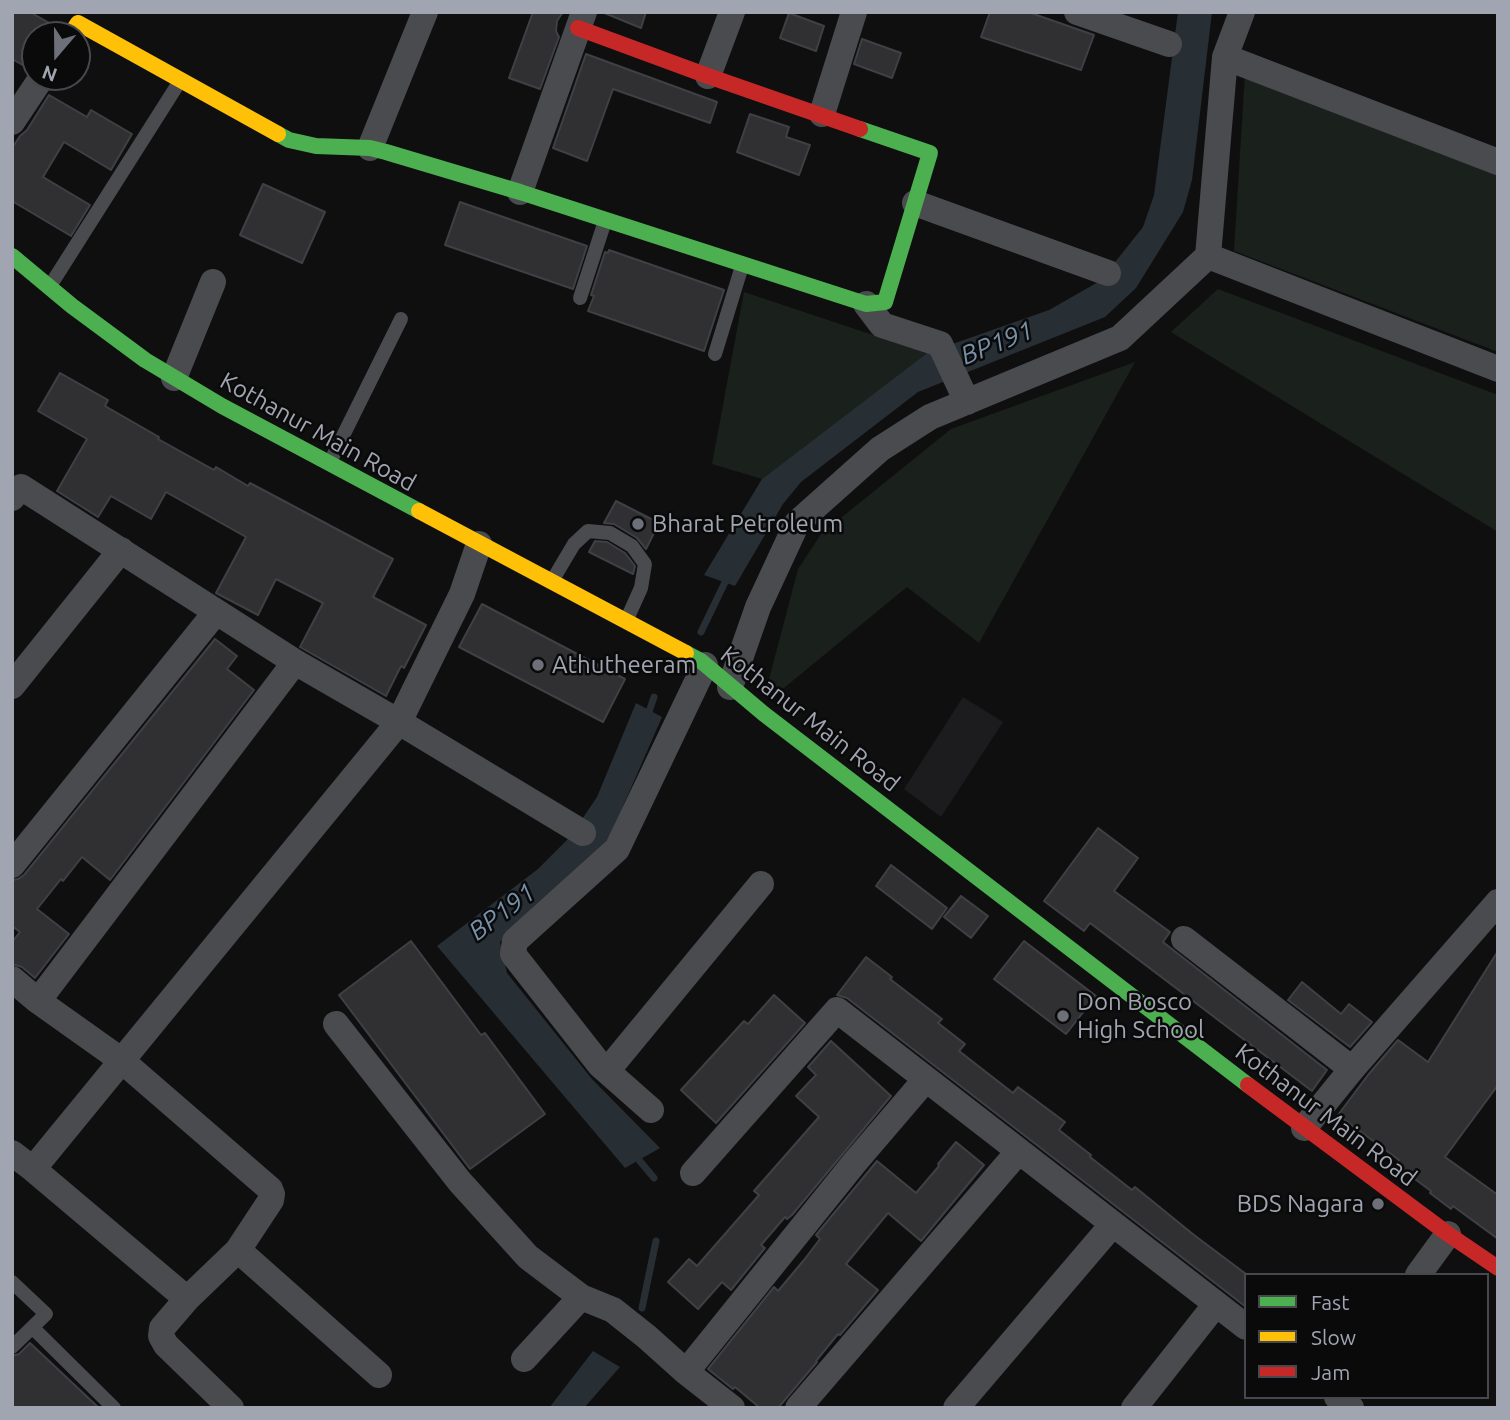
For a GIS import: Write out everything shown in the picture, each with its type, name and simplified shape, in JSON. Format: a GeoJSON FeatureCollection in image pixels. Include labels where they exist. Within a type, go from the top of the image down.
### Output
{"type":"FeatureCollection","features":[{"type":"Feature","properties":{"kind":"main road"},"geometry":{"type":"LineString","coordinates":[[91,30],[289,140],[316,146],[370,148],[520,192],[866,304],[885,302],[930,153],[708,76],[581,20]]}},
{"type":"Feature","properties":{"kind":"main road","name":"Kothanur Main Road"},"geometry":{"type":"LineString","coordinates":[[12,256],[72,306],[174,378],[329,464],[662,639],[705,665],[764,715],[1304,1128],[1498,1268]]}},
{"type":"Feature","properties":{"kind":"street"},"geometry":{"type":"LineString","coordinates":[[370,148],[425,12]]}},
{"type":"Feature","properties":{"kind":"street"},"geometry":{"type":"LineString","coordinates":[[708,76],[732,12]]}},
{"type":"Feature","properties":{"kind":"street"},"geometry":{"type":"LineString","coordinates":[[822,114],[854,12]]}},
{"type":"Feature","properties":{"kind":"street"},"geometry":{"type":"LineString","coordinates":[[1077,12],[1169,44]]}},
{"type":"Feature","properties":{"kind":"street"},"geometry":{"type":"LineString","coordinates":[[730,687],[758,607],[797,523],[880,449],[964,397],[1121,338],[1208,256],[1225,57],[1242,12]]}},
{"type":"Feature","properties":{"kind":"street"},"geometry":{"type":"LineString","coordinates":[[520,192],[581,20]]}},
{"type":"Feature","properties":{"kind":"street"},"geometry":{"type":"LineString","coordinates":[[1225,57],[1498,162]]}},
{"type":"Feature","properties":{"kind":"street"},"geometry":{"type":"LineString","coordinates":[[12,122],[33,91]]}},
{"type":"Feature","properties":{"kind":"street"},"geometry":{"type":"LineString","coordinates":[[915,203],[1108,273]]}},
{"type":"Feature","properties":{"kind":"street"},"geometry":{"type":"LineString","coordinates":[[1208,256],[1498,369]]}},
{"type":"Feature","properties":{"kind":"street"},"geometry":{"type":"LineString","coordinates":[[174,378],[213,282]]}},
{"type":"Feature","properties":{"kind":"street"},"geometry":{"type":"LineString","coordinates":[[866,304],[882,325],[940,344],[964,397]]}},
{"type":"Feature","properties":{"kind":"street"},"geometry":{"type":"LineString","coordinates":[[12,498],[21,487],[295,662],[583,833]]}},
{"type":"Feature","properties":{"kind":"street"},"geometry":{"type":"LineString","coordinates":[[187,1298],[22,1161],[121,1060],[399,722],[463,594],[479,544]]}},
{"type":"Feature","properties":{"kind":"street"},"geometry":{"type":"LineString","coordinates":[[12,686],[121,550]]}},
{"type":"Feature","properties":{"kind":"street"},"geometry":{"type":"LineString","coordinates":[[12,865],[216,612]]}},
{"type":"Feature","properties":{"kind":"street"},"geometry":{"type":"LineString","coordinates":[[38,1001],[295,662]]}},
{"type":"Feature","properties":{"kind":"street"},"geometry":{"type":"LineString","coordinates":[[651,1110],[600,1065],[513,954],[515,941],[617,849],[705,665]]}},
{"type":"Feature","properties":{"kind":"street"},"geometry":{"type":"LineString","coordinates":[[607,1071],[761,884]]}},
{"type":"Feature","properties":{"kind":"street"},"geometry":{"type":"LineString","coordinates":[[1304,1128],[1498,902]]}},
{"type":"Feature","properties":{"kind":"street"},"geometry":{"type":"LineString","coordinates":[[1184,939],[1352,1069]]}},
{"type":"Feature","properties":{"kind":"street"},"geometry":{"type":"LineString","coordinates":[[12,979],[38,1001],[121,1060],[270,1189],[271,1200],[239,1250],[187,1298],[162,1328],[161,1336],[166,1345],[231,1408]]}},
{"type":"Feature","properties":{"kind":"street"},"geometry":{"type":"LineString","coordinates":[[693,1173],[837,1010],[1244,1325]]}},
{"type":"Feature","properties":{"kind":"street"},"geometry":{"type":"LineString","coordinates":[[335,1024],[460,1182],[528,1257],[581,1297],[613,1310],[732,1408]]}},
{"type":"Feature","properties":{"kind":"street"},"geometry":{"type":"LineString","coordinates":[[686,1372],[855,1162],[926,1079]]}},
{"type":"Feature","properties":{"kind":"street"},"geometry":{"type":"LineString","coordinates":[[798,1408],[1018,1150]]}},
{"type":"Feature","properties":{"kind":"street"},"geometry":{"type":"LineString","coordinates":[[956,1408],[1113,1224]]}},
{"type":"Feature","properties":{"kind":"street"},"geometry":{"type":"LineString","coordinates":[[1419,1273],[1448,1234]]}},
{"type":"Feature","properties":{"kind":"street"},"geometry":{"type":"LineString","coordinates":[[239,1250],[379,1375]]}},
{"type":"Feature","properties":{"kind":"street"},"geometry":{"type":"LineString","coordinates":[[524,1359],[581,1297]]}},
{"type":"Feature","properties":{"kind":"street"},"geometry":{"type":"LineString","coordinates":[[1134,1408],[1216,1304]]}},
{"type":"Feature","properties":{"kind":"lane"},"geometry":{"type":"LineString","coordinates":[[50,287],[180,80]]}},
{"type":"Feature","properties":{"kind":"lane"},"geometry":{"type":"LineString","coordinates":[[580,298],[605,219]]}},
{"type":"Feature","properties":{"kind":"lane"},"geometry":{"type":"LineString","coordinates":[[715,354],[743,264]]}},
{"type":"Feature","properties":{"kind":"lane"},"geometry":{"type":"LineString","coordinates":[[329,464],[401,319]]}},
{"type":"Feature","properties":{"kind":"lane"},"geometry":{"type":"LineString","coordinates":[[551,582],[575,544],[588,531],[610,533],[632,547],[645,564],[641,588],[626,621]]}},
{"type":"Feature","properties":{"kind":"lane"},"geometry":{"type":"LineString","coordinates":[[12,1282],[46,1314],[12,1347]]}},
{"type":"Feature","properties":{"kind":"lane"},"geometry":{"type":"LineString","coordinates":[[33,1328],[114,1408]]}},
{"type":"Feature","properties":{"kind":"shaded area"},"geometry":{"type":"Polygon","coordinates":[[[1245,73],[1498,175],[1498,352],[1234,251],[1245,73]]]}},
{"type":"Feature","properties":{"kind":"shaded area"},"geometry":{"type":"Polygon","coordinates":[[[1218,289],[1498,395],[1498,532],[1171,332],[1218,289]]]}},
{"type":"Feature","properties":{"kind":"shaded area"},"geometry":{"type":"Polygon","coordinates":[[[744,292],[927,353],[762,479],[712,464],[744,292]]]}},
{"type":"Feature","properties":{"kind":"shaded area"},"geometry":{"type":"Polygon","coordinates":[[[1135,362],[979,643],[907,587],[779,692],[768,683],[798,569],[821,534],[951,429],[1135,362]]]}},
{"type":"Feature","properties":{"kind":"shaded area"},"geometry":{"type":"Polygon","coordinates":[[[963,697],[1003,722],[941,817],[904,789],[963,697]]]}},
{"type":"Feature","properties":{"kind":"water"},"geometry":{"type":"Polygon","coordinates":[[[1178,12],[1212,12],[1192,180],[1183,212],[1136,288],[1105,317],[918,392],[801,482],[783,504],[735,586],[704,575],[762,479],[927,353],[1049,310],[1100,281],[1143,227],[1154,195],[1178,12]]]}},
{"type":"Feature","properties":{"kind":"water"},"geometry":{"type":"Polygon","coordinates":[[[636,703],[662,717],[610,836],[600,850],[500,942],[507,973],[592,1079],[660,1148],[625,1168],[437,946],[538,869],[570,837],[597,797],[636,703]]]}},
{"type":"Feature","properties":{"kind":"water"},"geometry":{"type":"Polygon","coordinates":[[[593,1351],[620,1367],[584,1408],[549,1408],[593,1351]]]}},
{"type":"Feature","properties":{"kind":"building"},"geometry":{"type":"Polygon","coordinates":[[[12,12],[30,12],[46,21],[21,21],[21,64],[12,59],[12,12]]]}},
{"type":"Feature","properties":{"kind":"building"},"geometry":{"type":"Polygon","coordinates":[[[533,12],[563,12],[557,21],[556,31],[559,37],[540,89],[509,78],[533,12]]]}},
{"type":"Feature","properties":{"kind":"building"},"geometry":{"type":"Polygon","coordinates":[[[602,12],[646,12],[641,28],[602,12]]]}},
{"type":"Feature","properties":{"kind":"building"},"geometry":{"type":"Polygon","coordinates":[[[990,12],[1028,12],[1094,35],[1081,70],[981,37],[990,12]]]}},
{"type":"Feature","properties":{"kind":"building"},"geometry":{"type":"Polygon","coordinates":[[[789,13],[824,26],[816,51],[780,38],[789,13]]]}},
{"type":"Feature","properties":{"kind":"building"},"geometry":{"type":"Polygon","coordinates":[[[862,39],[901,53],[892,78],[854,64],[862,39]]]}},
{"type":"Feature","properties":{"kind":"building"},"geometry":{"type":"Polygon","coordinates":[[[586,54],[717,102],[710,123],[613,89],[587,161],[553,148],[586,54]]]}},
{"type":"Feature","properties":{"kind":"building"},"geometry":{"type":"Polygon","coordinates":[[[49,95],[87,117],[91,110],[132,134],[111,170],[64,142],[43,177],[90,205],[71,236],[12,201],[12,148],[49,95]]]}},
{"type":"Feature","properties":{"kind":"building"},"geometry":{"type":"Polygon","coordinates":[[[750,114],[789,127],[786,137],[810,145],[799,175],[737,152],[750,114]]]}},
{"type":"Feature","properties":{"kind":"building"},"geometry":{"type":"Polygon","coordinates":[[[263,184],[325,212],[302,263],[240,235],[263,184]]]}},
{"type":"Feature","properties":{"kind":"building"},"geometry":{"type":"Polygon","coordinates":[[[460,202],[587,246],[573,289],[445,245],[460,202]]]}},
{"type":"Feature","properties":{"kind":"building"},"geometry":{"type":"Polygon","coordinates":[[[609,250],[724,290],[704,351],[588,311],[605,252],[608,253],[609,250]]]}},
{"type":"Feature","properties":{"kind":"building"},"geometry":{"type":"Polygon","coordinates":[[[60,373],[108,400],[105,406],[159,437],[158,439],[214,470],[216,467],[248,486],[250,483],[393,559],[373,597],[426,625],[386,696],[300,647],[323,603],[276,579],[258,615],[216,593],[246,537],[166,492],[151,519],[111,496],[98,517],[57,491],[87,439],[38,411],[60,373]]]}},
{"type":"Feature","properties":{"kind":"building"},"geometry":{"type":"Polygon","coordinates":[[[616,501],[659,523],[646,549],[637,538],[614,524],[604,523],[616,501]]]}},
{"type":"Feature","properties":{"kind":"building"},"geometry":{"type":"Polygon","coordinates":[[[595,541],[607,542],[625,553],[635,566],[633,574],[589,552],[595,541]]]}},
{"type":"Feature","properties":{"kind":"building"},"geometry":{"type":"Polygon","coordinates":[[[482,604],[625,679],[603,722],[459,647],[482,604]]]}},
{"type":"Feature","properties":{"kind":"building"},"geometry":{"type":"Polygon","coordinates":[[[215,639],[237,656],[227,669],[254,690],[110,880],[82,857],[37,909],[69,934],[35,978],[22,967],[12,964],[12,942],[20,932],[12,926],[12,880],[24,875],[215,639]]]}},
{"type":"Feature","properties":{"kind":"building"},"geometry":{"type":"Polygon","coordinates":[[[1098,828],[1138,858],[1114,891],[1170,932],[1163,942],[1327,1070],[1312,1091],[1090,923],[1084,931],[1044,901],[1098,828]]]}},
{"type":"Feature","properties":{"kind":"building"},"geometry":{"type":"Polygon","coordinates":[[[891,865],[947,908],[932,929],[876,886],[891,865]]]}},
{"type":"Feature","properties":{"kind":"building"},"geometry":{"type":"Polygon","coordinates":[[[961,896],[988,916],[971,938],[944,917],[961,896]]]}},
{"type":"Feature","properties":{"kind":"building"},"geometry":{"type":"Polygon","coordinates":[[[411,941],[481,1035],[485,1033],[545,1114],[470,1169],[339,995],[411,941]]]}},
{"type":"Feature","properties":{"kind":"building"},"geometry":{"type":"Polygon","coordinates":[[[1024,941],[1096,996],[1066,1034],[994,979],[1024,941]]]}},
{"type":"Feature","properties":{"kind":"building"},"geometry":{"type":"Polygon","coordinates":[[[1498,951],[1498,1085],[1445,1157],[1498,1195],[1498,1239],[1453,1206],[1451,1209],[1430,1193],[1431,1191],[1396,1165],[1399,1160],[1338,1115],[1398,1040],[1428,1062],[1498,951]]]}},
{"type":"Feature","properties":{"kind":"building"},"geometry":{"type":"Polygon","coordinates":[[[866,957],[942,1019],[938,1023],[965,1044],[959,1051],[1013,1093],[1018,1087],[1065,1122],[1059,1130],[1091,1155],[1090,1157],[1132,1190],[1135,1187],[1245,1273],[1244,1305],[847,998],[837,995],[866,957]]]}},
{"type":"Feature","properties":{"kind":"building"},"geometry":{"type":"Polygon","coordinates":[[[1302,982],[1341,1014],[1349,1004],[1372,1022],[1350,1047],[1288,1000],[1302,982]]]}},
{"type":"Feature","properties":{"kind":"building"},"geometry":{"type":"Polygon","coordinates":[[[774,995],[805,1023],[716,1123],[681,1090],[744,1021],[748,1024],[774,995]]]}},
{"type":"Feature","properties":{"kind":"building"},"geometry":{"type":"Polygon","coordinates":[[[831,1041],[891,1096],[792,1215],[787,1219],[785,1217],[761,1245],[765,1248],[731,1290],[722,1282],[698,1309],[668,1282],[689,1259],[697,1266],[759,1195],[754,1191],[819,1117],[796,1096],[816,1075],[808,1067],[831,1041]]]}},
{"type":"Feature","properties":{"kind":"building"},"geometry":{"type":"Polygon","coordinates":[[[956,1142],[984,1165],[921,1241],[888,1213],[846,1264],[878,1290],[778,1408],[760,1408],[708,1369],[774,1287],[778,1291],[804,1260],[820,1239],[816,1235],[877,1161],[916,1193],[956,1142]]]}},
{"type":"Feature","properties":{"kind":"building"},"geometry":{"type":"Polygon","coordinates":[[[30,1343],[99,1408],[12,1408],[12,1356],[19,1354],[30,1343]]]}},
{"type":"Feature","properties":{"kind":"waterway","name":"BP191"},"geometry":{"type":"LineString","coordinates":[[701,632],[728,576]]}},
{"type":"Feature","properties":{"kind":"waterway","name":"BP191"},"geometry":{"type":"LineString","coordinates":[[647,718],[654,697]]}},
{"type":"Feature","properties":{"kind":"waterway","name":"BP191"},"geometry":{"type":"LineString","coordinates":[[634,1154],[654,1178]]}},
{"type":"Feature","properties":{"kind":"waterway","name":"BP191"},"geometry":{"type":"LineString","coordinates":[[642,1308],[656,1241]]}},
{"type":"Feature","properties":{"kind":"traffic: fast"},"geometry":{"type":"LineString","coordinates":[[278,134],[289,140],[316,146],[370,148],[386,152],[520,192],[866,304],[885,302],[930,153],[860,129]]}},
{"type":"Feature","properties":{"kind":"traffic: fast"},"geometry":{"type":"LineString","coordinates":[[12,256],[72,306],[145,360],[222,406],[419,511]]}},
{"type":"Feature","properties":{"kind":"traffic: fast"},"geometry":{"type":"LineString","coordinates":[[686,653],[701,661],[764,714],[1248,1085]]}},
{"type":"Feature","properties":{"kind":"traffic: slow"},"geometry":{"type":"LineString","coordinates":[[91,30],[278,134]]}},
{"type":"Feature","properties":{"kind":"traffic: slow"},"geometry":{"type":"LineString","coordinates":[[419,511],[686,653]]}},
{"type":"Feature","properties":{"kind":"traffic: jam"},"geometry":{"type":"LineString","coordinates":[[578,28],[860,129]]}},
{"type":"Feature","properties":{"kind":"traffic: jam"},"geometry":{"type":"LineString","coordinates":[[1248,1085],[1498,1268]]}},
{"type":"Feature","properties":{"kind":"place","name":"Bharat Petroleum"},"geometry":{"type":"Point","coordinates":[638,524]}},
{"type":"Feature","properties":{"kind":"place","name":"Athutheeram"},"geometry":{"type":"Point","coordinates":[538,665]}},
{"type":"Feature","properties":{"kind":"place","name":"Don Bosco High School"},"geometry":{"type":"Point","coordinates":[1063,1016]}},
{"type":"Feature","properties":{"kind":"place","name":"BDS Nagara"},"geometry":{"type":"Point","coordinates":[1378,1204]}}]}
